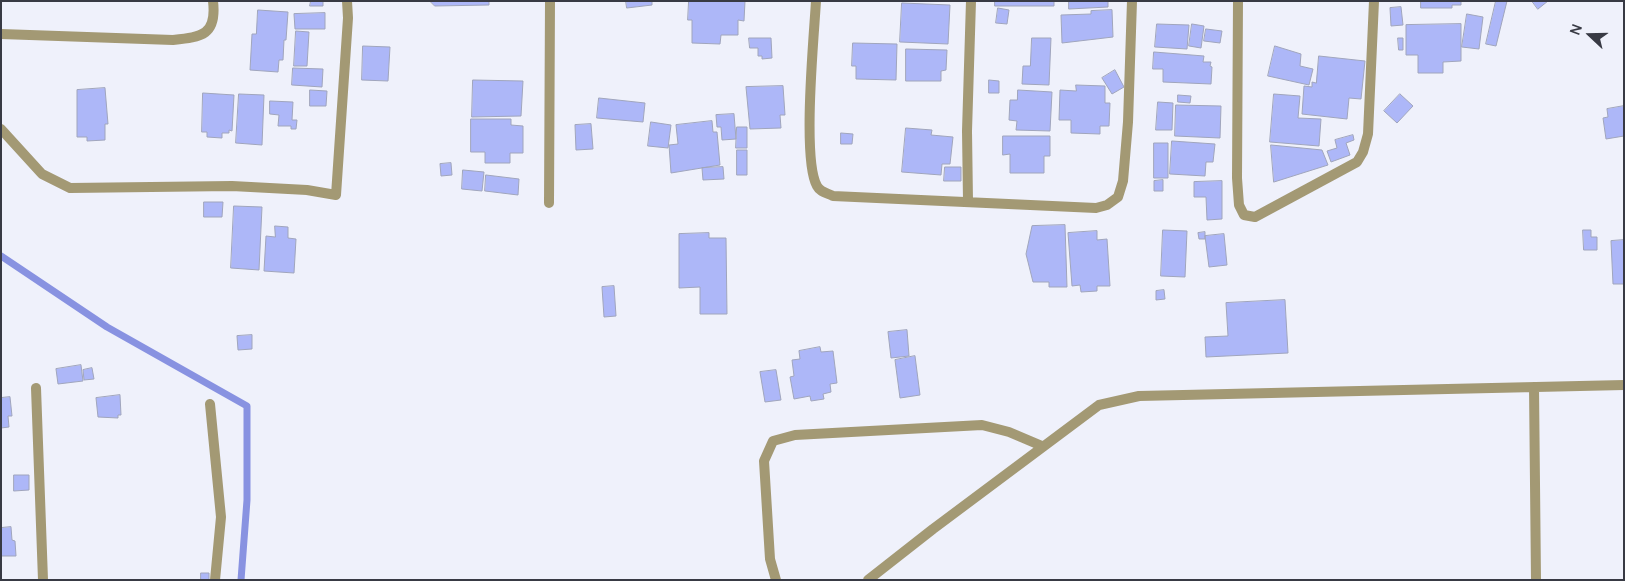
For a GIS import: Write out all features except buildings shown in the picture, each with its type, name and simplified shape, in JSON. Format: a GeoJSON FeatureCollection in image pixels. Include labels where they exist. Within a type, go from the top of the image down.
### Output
{"type":"FeatureCollection","features":[{"type":"Feature","properties":{"kind":"street"},"geometry":{"type":"LineString","coordinates":[[1,34],[173,40],[198,38],[210,28],[213,21],[212,1]]}},
{"type":"Feature","properties":{"kind":"street"},"geometry":{"type":"LineString","coordinates":[[1,129],[42,174],[70,188],[232,186],[307,190],[336,194],[348,18],[347,1]]}},
{"type":"Feature","properties":{"kind":"street"},"geometry":{"type":"LineString","coordinates":[[549,203],[550,1]]}},
{"type":"Feature","properties":{"kind":"street"},"geometry":{"type":"LineString","coordinates":[[816,1],[810,145],[817,186],[822,191],[833,196],[968,200],[1096,208],[1107,206],[1118,197],[1123,180],[1128,122],[1132,1]]}},
{"type":"Feature","properties":{"kind":"street"},"geometry":{"type":"LineString","coordinates":[[968,200],[967,131],[972,1]]}},
{"type":"Feature","properties":{"kind":"street"},"geometry":{"type":"LineString","coordinates":[[1238,1],[1237,178],[1239,206],[1244,215],[1254,217],[1356,162],[1363,152],[1368,134],[1374,1]]}},
{"type":"Feature","properties":{"kind":"street"},"geometry":{"type":"LineString","coordinates":[[868,580],[1042,446],[1100,405],[1139,396],[1624,385]]}},
{"type":"Feature","properties":{"kind":"street"},"geometry":{"type":"LineString","coordinates":[[1534,387],[1536,580]]}},
{"type":"Feature","properties":{"kind":"street"},"geometry":{"type":"LineString","coordinates":[[36,388],[43,580]]}},
{"type":"Feature","properties":{"kind":"street"},"geometry":{"type":"LineString","coordinates":[[210,404],[221,517],[215,580]]}},
{"type":"Feature","properties":{"kind":"street"},"geometry":{"type":"LineString","coordinates":[[776,580],[770,559],[764,462],[773,441],[796,435],[982,424],[1009,432],[1042,446]]}},
{"type":"Feature","properties":{"kind":"waterway"},"geometry":{"type":"LineString","coordinates":[[1,256],[107,327],[247,406],[247,500],[241,580]]}}]}
